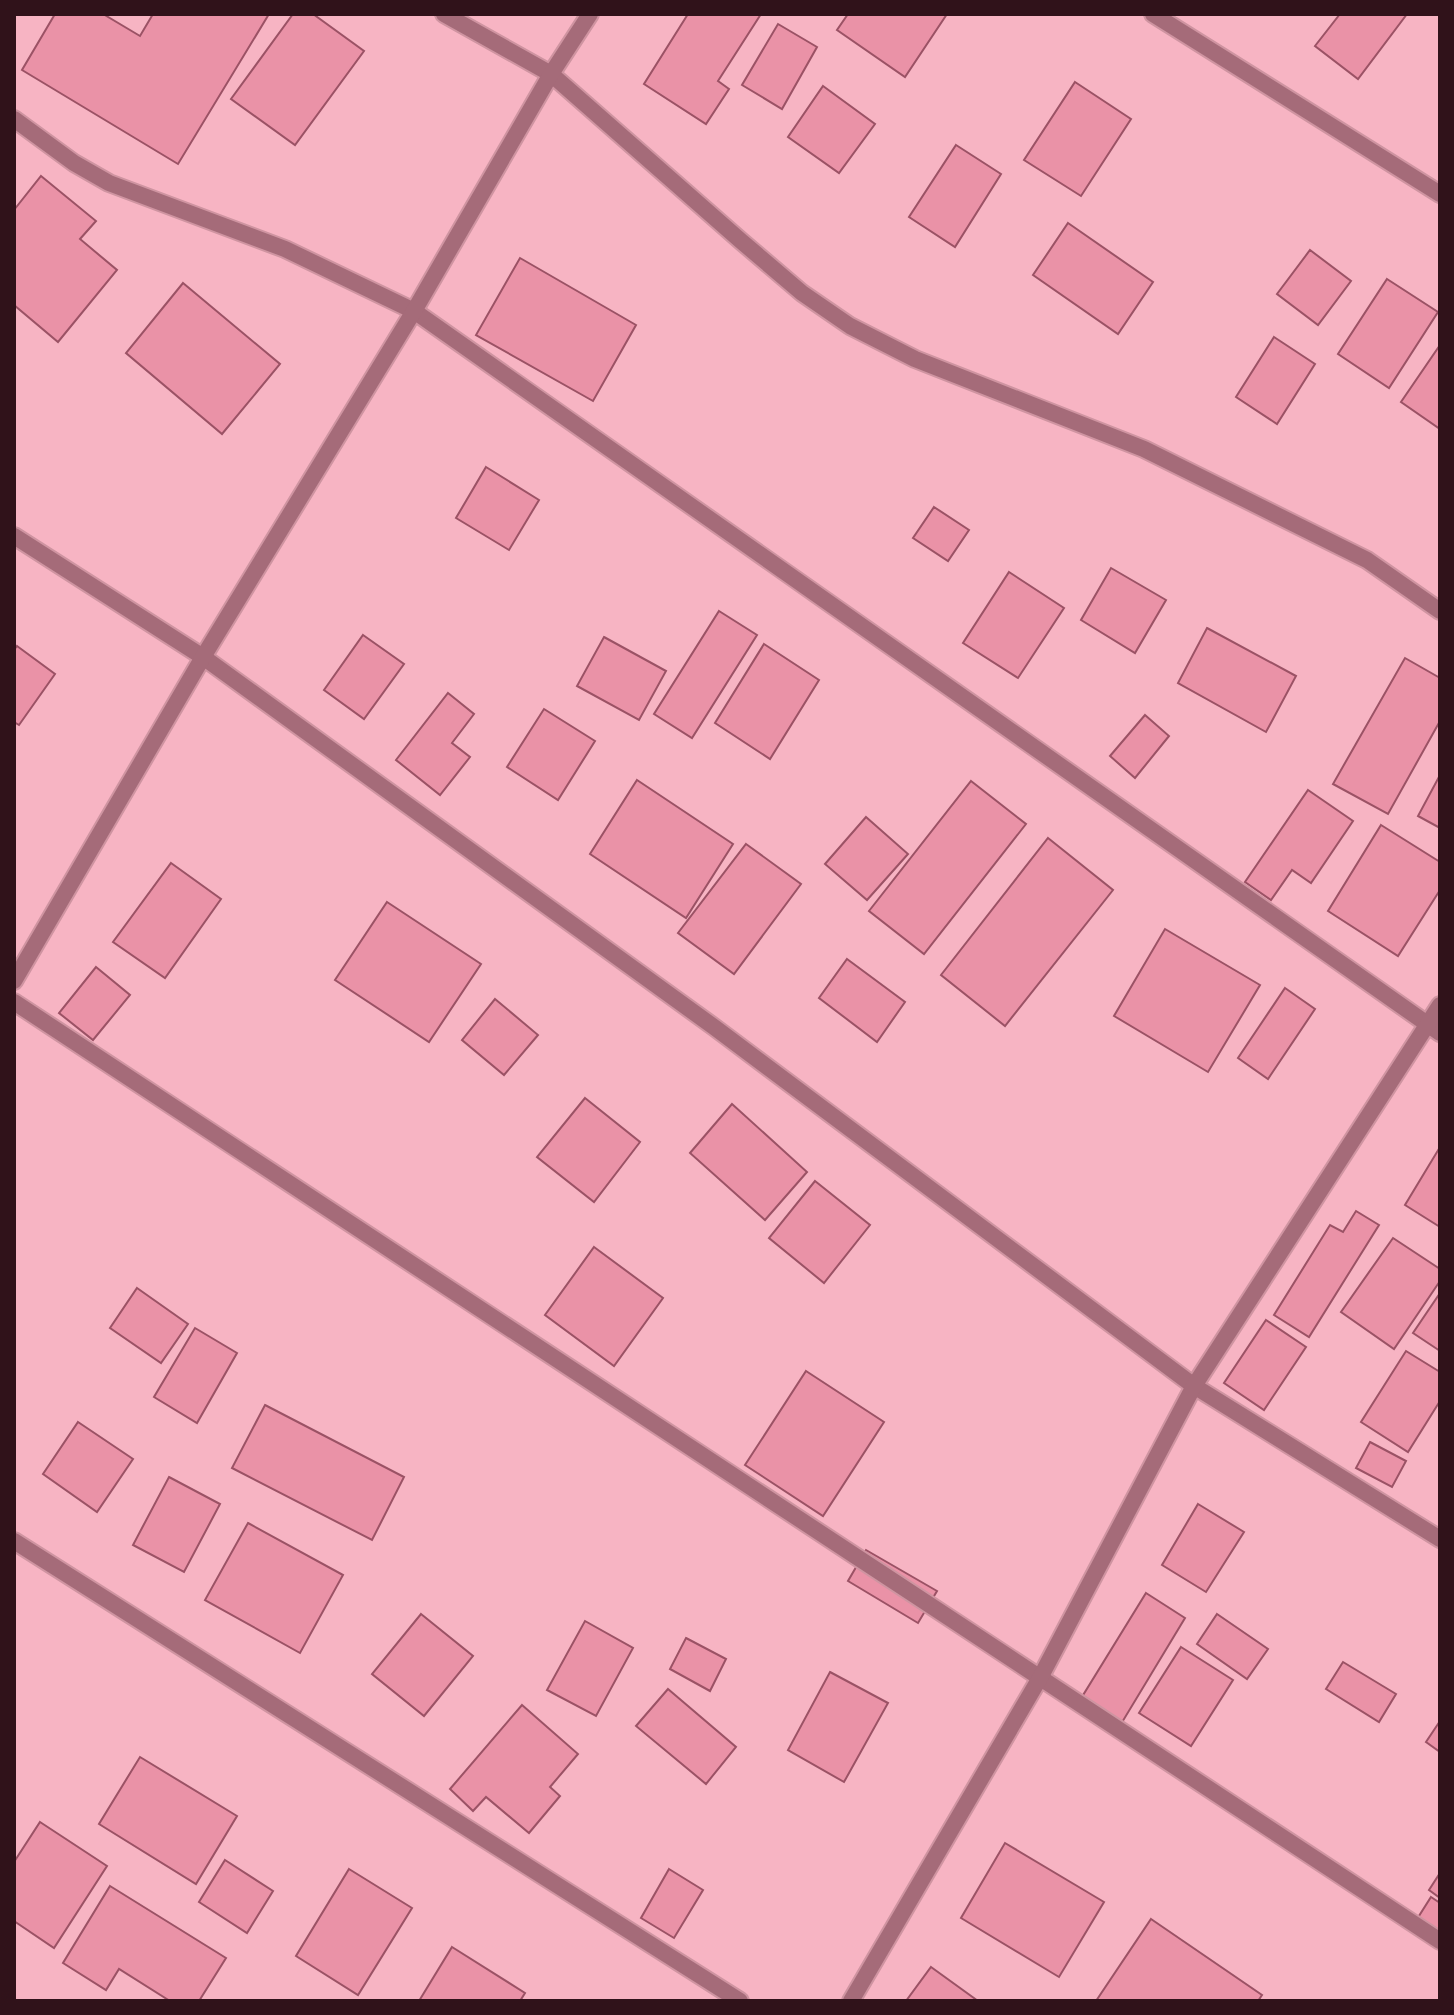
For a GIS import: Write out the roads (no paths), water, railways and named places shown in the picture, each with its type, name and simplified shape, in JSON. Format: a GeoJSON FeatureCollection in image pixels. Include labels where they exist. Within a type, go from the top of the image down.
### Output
{"type":"FeatureCollection","features":[{"type":"Feature","properties":{"kind":"street"},"geometry":{"type":"LineString","coordinates":[[444,14],[551,74],[777,272],[850,326],[915,359],[1144,449],[1367,560],[1440,611]]}},
{"type":"Feature","properties":{"kind":"street"},"geometry":{"type":"LineString","coordinates":[[14,981],[203,657],[414,311],[551,74],[590,14]]}},
{"type":"Feature","properties":{"kind":"street"},"geometry":{"type":"LineString","coordinates":[[1153,14],[1440,194]]}},
{"type":"Feature","properties":{"kind":"street"},"geometry":{"type":"LineString","coordinates":[[14,119],[74,163],[109,183],[285,249],[414,311],[1434,1029]]}},
{"type":"Feature","properties":{"kind":"street"},"geometry":{"type":"LineString","coordinates":[[14,536],[203,657],[714,1027],[1194,1386],[1440,1539]]}},
{"type":"Feature","properties":{"kind":"street"},"geometry":{"type":"LineString","coordinates":[[14,1002],[1440,1941]]}},
{"type":"Feature","properties":{"kind":"street"},"geometry":{"type":"LineString","coordinates":[[851,2001],[1041,1676],[1194,1386],[1434,1029],[1440,1005]]}},
{"type":"Feature","properties":{"kind":"street"},"geometry":{"type":"LineString","coordinates":[[14,1541],[740,2001]]}}]}
